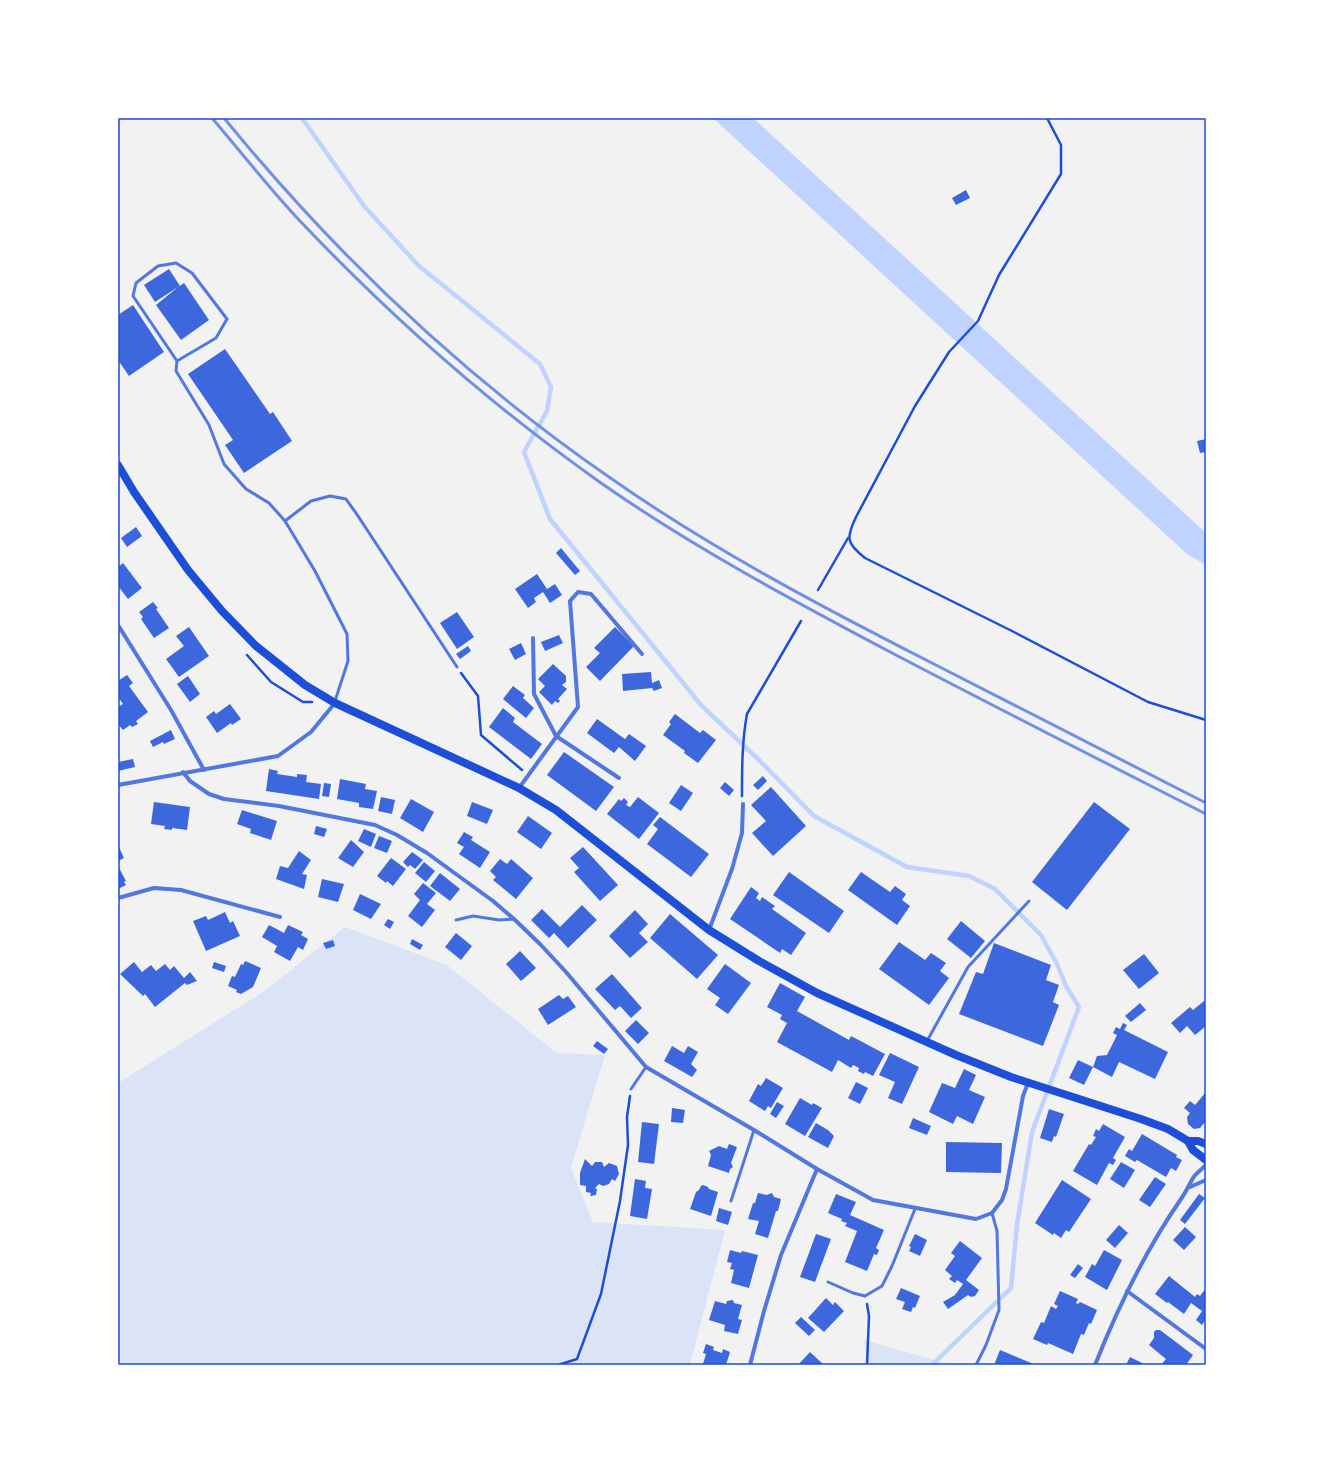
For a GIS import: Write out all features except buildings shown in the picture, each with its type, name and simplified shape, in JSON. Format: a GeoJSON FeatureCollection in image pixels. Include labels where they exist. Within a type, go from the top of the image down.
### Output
{"type":"FeatureCollection","features":[{"type":"Feature","properties":{"kind":"main road"},"geometry":{"type":"LineString","coordinates":[[118,466],[134,492],[188,570],[222,611],[256,646],[305,685],[335,703],[519,788],[556,810],[708,930],[758,961],[817,993],[956,1055],[1028,1083],[1168,1129],[1188,1141],[1193,1150],[1206,1160]]}},
{"type":"Feature","properties":{"kind":"main road"},"geometry":{"type":"LineString","coordinates":[[1188,1141],[1198,1141],[1206,1144]]}},
{"type":"Feature","properties":{"kind":"street"},"geometry":{"type":"LineString","coordinates":[[519,788],[578,707],[570,601],[578,592],[591,594],[642,654]]}},
{"type":"Feature","properties":{"kind":"street"},"geometry":{"type":"LineString","coordinates":[[118,625],[171,710],[204,770]]}},
{"type":"Feature","properties":{"kind":"street"},"geometry":{"type":"LineString","coordinates":[[533,638],[534,694],[556,736],[619,778]]}},
{"type":"Feature","properties":{"kind":"street"},"geometry":{"type":"LineString","coordinates":[[118,785],[278,756],[311,732],[335,703]]}},
{"type":"Feature","properties":{"kind":"street"},"geometry":{"type":"LineString","coordinates":[[183,772],[190,781],[209,794],[224,799],[279,806],[375,825],[397,835],[427,853],[493,901],[540,944],[566,972],[646,1067],[754,1130],[817,1169],[873,1200],[976,1219],[992,1213],[1002,1200],[1006,1189],[1023,1096],[1028,1083]]}},
{"type":"Feature","properties":{"kind":"street"},"geometry":{"type":"LineString","coordinates":[[708,930],[732,868],[742,833],[743,804]]}},
{"type":"Feature","properties":{"kind":"street"},"geometry":{"type":"LineString","coordinates":[[118,898],[154,888],[181,890],[280,917]]}},
{"type":"Feature","properties":{"kind":"street"},"geometry":{"type":"LineString","coordinates":[[1096,1365],[1127,1291],[1140,1265],[1170,1215],[1190,1187],[1194,1178],[1206,1165]]}},
{"type":"Feature","properties":{"kind":"street"},"geometry":{"type":"LineString","coordinates":[[750,1365],[781,1255],[817,1169]]}},
{"type":"Feature","properties":{"kind":"street"},"geometry":{"type":"LineString","coordinates":[[1190,1187],[1206,1180]]}},
{"type":"Feature","properties":{"kind":"street"},"geometry":{"type":"LineString","coordinates":[[1127,1291],[1206,1349]]}},
{"type":"Feature","properties":{"kind":"lane"},"geometry":{"type":"LineString","coordinates":[[177,362],[216,338],[227,319],[192,274],[176,263],[158,266],[136,283],[133,296],[177,362],[176,371],[209,425],[224,464],[246,489],[269,503],[285,521],[315,572],[347,634],[348,661],[335,703]]}},
{"type":"Feature","properties":{"kind":"lane"},"geometry":{"type":"LineString","coordinates":[[285,521],[311,501],[330,496],[346,500],[457,667]]}},
{"type":"Feature","properties":{"kind":"lane"},"geometry":{"type":"LineString","coordinates":[[926,1042],[968,967],[1029,901]]}},
{"type":"Feature","properties":{"kind":"lane"},"geometry":{"type":"LineString","coordinates":[[456,920],[473,916],[499,920],[514,919]]}},
{"type":"Feature","properties":{"kind":"lane"},"geometry":{"type":"LineString","coordinates":[[631,1089],[646,1067]]}},
{"type":"Feature","properties":{"kind":"lane"},"geometry":{"type":"LineString","coordinates":[[731,1201],[754,1130]]}},
{"type":"Feature","properties":{"kind":"lane"},"geometry":{"type":"LineString","coordinates":[[828,1282],[865,1296],[882,1286],[916,1208]]}},
{"type":"Feature","properties":{"kind":"lane"},"geometry":{"type":"LineString","coordinates":[[976,1365],[986,1346],[999,1310],[997,1231],[992,1213]]}},
{"type":"Feature","properties":{"kind":"path"},"geometry":{"type":"LineString","coordinates":[[818,590],[848,538],[856,517],[915,406],[949,352],[978,321],[999,275],[1061,174],[1061,145],[1047,118]]}},
{"type":"Feature","properties":{"kind":"path"},"geometry":{"type":"LineString","coordinates":[[848,538],[852,545],[865,558],[1014,632],[1148,702],[1206,720]]}},
{"type":"Feature","properties":{"kind":"path"},"geometry":{"type":"LineString","coordinates":[[743,804],[742,767],[744,729],[747,714],[801,621]]}},
{"type":"Feature","properties":{"kind":"path"},"geometry":{"type":"LineString","coordinates":[[457,667],[478,696],[481,735],[528,775]]}},
{"type":"Feature","properties":{"kind":"path"},"geometry":{"type":"LineString","coordinates":[[558,1365],[577,1359],[601,1294],[620,1201],[628,1145],[627,1117],[631,1089]]}},
{"type":"Feature","properties":{"kind":"path"},"geometry":{"type":"LineString","coordinates":[[865,1296],[869,1316],[868,1365]]}},
{"type":"Feature","properties":{"kind":"shaded area"},"geometry":{"type":"Polygon","coordinates":[[[345,927],[447,965],[557,1053],[605,1055],[571,1168],[593,1222],[725,1230],[690,1365],[118,1365],[118,1083],[263,992],[345,927]]]}},
{"type":"Feature","properties":{"kind":"shaded area"},"geometry":{"type":"Polygon","coordinates":[[[864,1340],[946,1363],[945,1365],[867,1365],[868,1361],[864,1340]]]}},
{"type":"Feature","properties":{"kind":"water"},"geometry":{"type":"Polygon","coordinates":[[[713,118],[753,118],[1206,533],[1206,565],[1187,554],[713,118]]]}},
{"type":"Feature","properties":{"kind":"waterway"},"geometry":{"type":"LineString","coordinates":[[302,118],[364,206],[419,266],[540,364],[551,387],[547,411],[524,452],[550,519],[701,705],[759,760],[814,816],[907,867],[969,876],[995,889],[1041,935],[1057,964],[1066,986],[1079,1007],[1032,1132],[1017,1225],[1011,1288],[932,1365]]}},
{"type":"Feature","properties":{"kind":"railway"},"geometry":{"type":"LineString","coordinates":[[212,118],[300,221],[407,326],[482,392],[561,454],[601,483],[672,530],[782,594],[933,674],[1206,814]]}},
{"type":"Feature","properties":{"kind":"railway"},"geometry":{"type":"LineString","coordinates":[[224,118],[311,218],[404,311],[503,398],[609,477],[686,528],[807,598],[1206,803]]}}]}
